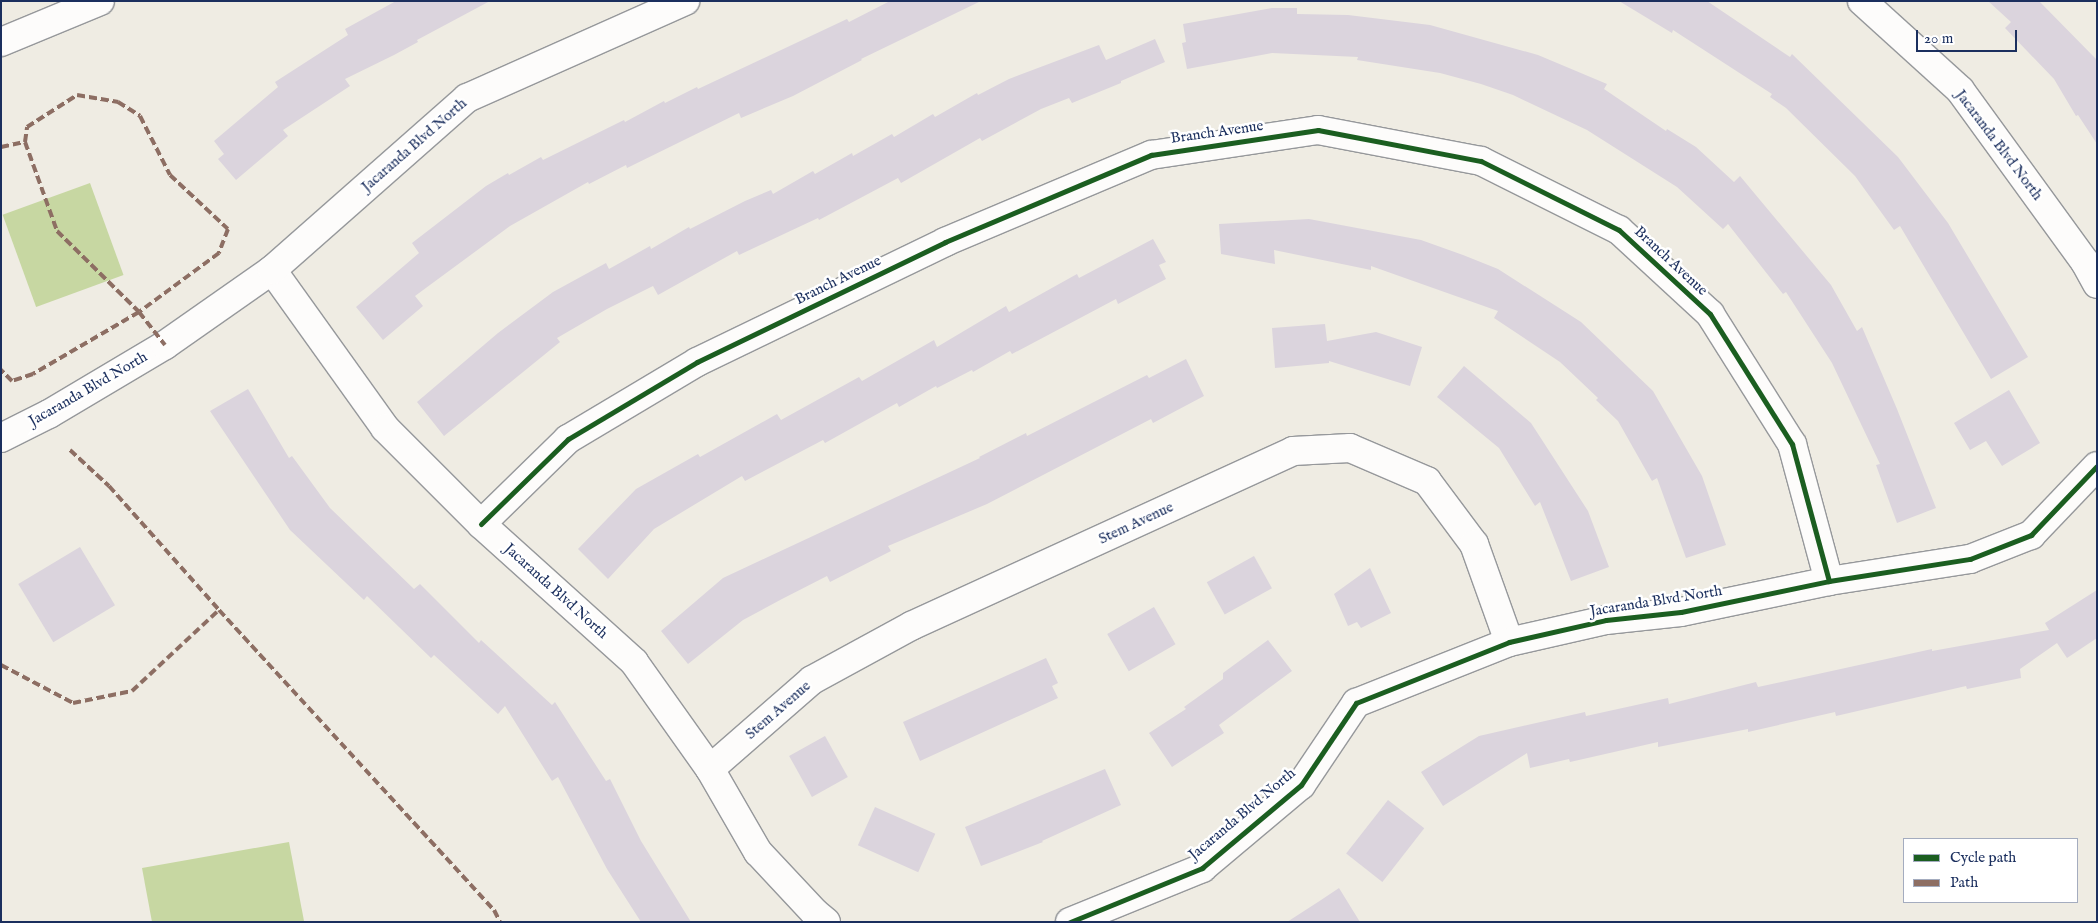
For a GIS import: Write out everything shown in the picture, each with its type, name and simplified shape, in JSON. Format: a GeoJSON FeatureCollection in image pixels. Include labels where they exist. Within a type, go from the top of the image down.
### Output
{"type":"FeatureCollection","features":[{"type":"Feature","properties":{"kind":"street"},"geometry":{"type":"LineString","coordinates":[[1,42],[100,1]]}},
{"type":"Feature","properties":{"kind":"street","name":"Jacaranda Blvd North"},"geometry":{"type":"LineString","coordinates":[[1,438],[49,414],[165,345],[272,270],[466,98],[685,1]]}},
{"type":"Feature","properties":{"kind":"street","name":"Jacaranda Blvd North"},"geometry":{"type":"LineString","coordinates":[[1862,1],[1960,90],[2085,262],[2097,284]]}},
{"type":"Feature","properties":{"kind":"street","name":"Branch Avenue"},"geometry":{"type":"LineString","coordinates":[[481,524],[568,439],[576,434],[698,362],[945,242],[1151,155],[1318,130],[1481,161],[1619,230],[1710,314],[1792,444],[1829,580]]}},
{"type":"Feature","properties":{"kind":"street","name":"Jacaranda Blvd North"},"geometry":{"type":"LineString","coordinates":[[272,270],[384,428],[481,524],[634,662],[710,769],[758,852],[815,914],[826,922]]}},
{"type":"Feature","properties":{"kind":"street","name":"Stem Avenue"},"geometry":{"type":"LineString","coordinates":[[710,769],[812,680],[911,626],[1293,451],[1350,448],[1427,481],[1474,544],[1509,642]]}},
{"type":"Feature","properties":{"kind":"street","name":"Jacaranda Blvd North"},"geometry":{"type":"LineString","coordinates":[[1070,922],[1202,868],[1301,785],[1356,703],[1509,642],[1606,620],[1681,612],[1829,580],[1970,560],[2031,535],[2097,466]]}},
{"type":"Feature","properties":{"kind":"green space"},"geometry":{"type":"Polygon","coordinates":[[[90,183],[124,275],[36,307],[3,215],[90,183]]]}},
{"type":"Feature","properties":{"kind":"green space"},"geometry":{"type":"Polygon","coordinates":[[[289,842],[304,921],[152,922],[142,868],[289,842]]]}},
{"type":"Feature","properties":{"kind":"building"},"geometry":{"type":"Polygon","coordinates":[[[396,1],[490,1],[417,40],[418,42],[394,55],[345,79],[350,86],[283,130],[288,136],[236,180],[218,159],[224,154],[214,141],[278,87],[275,82],[348,35],[345,29],[396,1]]]}},
{"type":"Feature","properties":{"kind":"building"},"geometry":{"type":"Polygon","coordinates":[[[890,1],[981,1],[861,59],[793,96],[741,118],[739,113],[627,168],[626,165],[589,184],[588,182],[510,226],[415,296],[423,306],[383,340],[356,307],[419,253],[412,243],[486,186],[508,173],[509,175],[541,157],[543,160],[624,120],[625,122],[664,101],[665,103],[697,87],[698,89],[847,19],[849,22],[890,1]]]}},
{"type":"Feature","properties":{"kind":"building"},"geometry":{"type":"Polygon","coordinates":[[[1619,1],[1707,1],[1790,57],[1792,54],[1898,157],[1948,223],[2028,357],[1991,379],[1900,226],[1894,230],[1855,176],[1786,108],[1770,97],[1772,94],[1673,30],[1672,33],[1619,1]]]}},
{"type":"Feature","properties":{"kind":"building"},"geometry":{"type":"Polygon","coordinates":[[[1988,1],[2039,1],[2097,60],[2097,144],[2078,115],[2076,116],[2054,79],[2005,28],[2011,22],[1988,1]]]}},
{"type":"Feature","properties":{"kind":"building"},"geometry":{"type":"Polygon","coordinates":[[[1272,8],[1297,8],[1297,14],[1348,15],[1430,25],[1538,55],[1607,84],[1604,89],[1666,131],[1667,129],[1696,147],[1734,182],[1740,176],[1831,285],[1857,331],[1862,327],[1936,508],[1897,523],[1876,465],[1880,464],[1832,363],[1786,292],[1783,294],[1728,224],[1723,229],[1677,187],[1587,130],[1513,95],[1481,84],[1440,73],[1357,60],[1358,57],[1272,53],[1187,69],[1182,43],[1186,42],[1183,24],[1272,8]]]}},
{"type":"Feature","properties":{"kind":"building"},"geometry":{"type":"Polygon","coordinates":[[[1155,39],[1165,62],[1072,103],[1069,98],[1041,109],[982,141],[980,138],[901,183],[898,178],[819,220],[818,218],[739,255],[737,251],[658,295],[653,286],[607,309],[557,338],[560,342],[444,436],[417,402],[498,333],[553,292],[606,263],[609,269],[650,246],[651,249],[689,227],[690,229],[771,190],[773,194],[813,171],[815,174],[852,153],[853,156],[892,134],[894,137],[933,114],[935,117],[977,93],[978,95],[1009,79],[1099,45],[1106,60],[1155,39]]]}},
{"type":"Feature","properties":{"kind":"building"},"geometry":{"type":"Polygon","coordinates":[[[1309,219],[1421,240],[1463,255],[1498,269],[1581,322],[1653,391],[1702,476],[1726,545],[1686,558],[1657,478],[1652,481],[1618,421],[1596,400],[1598,398],[1560,362],[1494,318],[1498,311],[1371,266],[1371,270],[1274,250],[1275,264],[1221,254],[1219,224],[1309,219]]]}},
{"type":"Feature","properties":{"kind":"building"},"geometry":{"type":"Polygon","coordinates":[[[1153,239],[1166,262],[1159,265],[1166,279],[1118,304],[1116,299],[1012,354],[1010,351],[973,372],[972,370],[937,388],[936,386],[899,407],[897,403],[825,443],[823,440],[745,481],[742,476],[654,529],[608,579],[578,549],[636,489],[698,454],[700,457],[777,414],[781,420],[859,377],[862,381],[934,340],[937,347],[1006,306],[1009,312],[1077,274],[1079,278],[1153,239]]]}},
{"type":"Feature","properties":{"kind":"building"},"geometry":{"type":"Polygon","coordinates":[[[1325,324],[1327,341],[1376,332],[1422,347],[1410,386],[1329,361],[1329,363],[1275,368],[1272,328],[1325,324]]]}},
{"type":"Feature","properties":{"kind":"building"},"geometry":{"type":"Polygon","coordinates":[[[1186,359],[1204,396],[1153,423],[1151,419],[987,504],[888,546],[891,551],[830,582],[827,576],[782,599],[743,620],[688,664],[661,631],[723,578],[980,458],[1026,433],[1027,436],[1147,375],[1149,378],[1186,359]]]}},
{"type":"Feature","properties":{"kind":"building"},"geometry":{"type":"Polygon","coordinates":[[[1464,366],[1531,423],[1588,511],[1609,567],[1571,581],[1540,502],[1535,506],[1499,448],[1437,397],[1464,366]]]}},
{"type":"Feature","properties":{"kind":"building"},"geometry":{"type":"Polygon","coordinates":[[[248,389],[289,458],[292,456],[330,508],[414,589],[420,584],[479,643],[481,640],[552,705],[555,702],[606,781],[610,779],[641,841],[691,922],[641,922],[607,869],[558,777],[552,781],[505,706],[498,714],[434,655],[431,658],[367,596],[364,600],[290,530],[210,411],[248,389]]]}},
{"type":"Feature","properties":{"kind":"building"},"geometry":{"type":"Polygon","coordinates":[[[2009,390],[2040,443],[2002,466],[1986,441],[1970,450],[1954,423],[2009,390]]]}},
{"type":"Feature","properties":{"kind":"building"},"geometry":{"type":"Polygon","coordinates":[[[80,547],[115,605],[53,642],[18,584],[80,547]]]}},
{"type":"Feature","properties":{"kind":"building"},"geometry":{"type":"Polygon","coordinates":[[[1254,556],[1272,588],[1225,615],[1207,582],[1254,556]]]}},
{"type":"Feature","properties":{"kind":"building"},"geometry":{"type":"Polygon","coordinates":[[[1370,568],[1391,613],[1361,628],[1357,622],[1348,626],[1334,594],[1370,568]]]}},
{"type":"Feature","properties":{"kind":"building"},"geometry":{"type":"Polygon","coordinates":[[[2097,590],[2097,638],[2067,658],[2057,643],[2020,669],[2021,678],[1967,689],[1966,686],[1836,716],[1835,712],[1748,732],[1748,729],[1658,747],[1658,742],[1570,762],[1569,759],[1530,768],[1527,753],[1443,806],[1421,772],[1479,736],[1585,712],[1586,716],[1668,698],[1669,704],[1756,682],[1758,687],[1932,649],[1932,651],[2049,630],[2045,623],[2097,590]]]}},
{"type":"Feature","properties":{"kind":"building"},"geometry":{"type":"Polygon","coordinates":[[[1154,607],[1176,644],[1129,671],[1107,634],[1154,607]]]}},
{"type":"Feature","properties":{"kind":"building"},"geometry":{"type":"Polygon","coordinates":[[[1268,640],[1292,671],[1219,725],[1224,733],[1172,767],[1149,733],[1186,709],[1184,707],[1223,679],[1223,673],[1268,640]]]}},
{"type":"Feature","properties":{"kind":"building"},"geometry":{"type":"Polygon","coordinates":[[[1046,658],[1058,683],[1052,686],[1058,698],[920,761],[903,722],[1046,658]]]}},
{"type":"Feature","properties":{"kind":"building"},"geometry":{"type":"Polygon","coordinates":[[[825,736],[848,777],[812,797],[789,756],[825,736]]]}},
{"type":"Feature","properties":{"kind":"building"},"geometry":{"type":"Polygon","coordinates":[[[1105,769],[1121,805],[1043,842],[981,866],[965,827],[1105,769]]]}},
{"type":"Feature","properties":{"kind":"building"},"geometry":{"type":"Polygon","coordinates":[[[1388,800],[1424,828],[1382,882],[1346,854],[1388,800]]]}},
{"type":"Feature","properties":{"kind":"building"},"geometry":{"type":"Polygon","coordinates":[[[875,807],[935,834],[918,872],[858,845],[875,807]]]}},
{"type":"Feature","properties":{"kind":"building"},"geometry":{"type":"Polygon","coordinates":[[[1339,888],[1360,922],[1287,922],[1318,902],[1339,888]]]}},
{"type":"Feature","properties":{"kind":"marked path"},"geometry":{"type":"LineString","coordinates":[[1,147],[25,142],[27,127],[77,95],[118,102],[140,116],[170,175],[228,229],[219,253],[139,312],[33,374],[12,381],[1,370]]}},
{"type":"Feature","properties":{"kind":"marked path"},"geometry":{"type":"LineString","coordinates":[[25,142],[57,231],[139,312],[165,345]]}},
{"type":"Feature","properties":{"kind":"marked path"},"geometry":{"type":"LineString","coordinates":[[70,450],[109,486],[219,610],[494,910],[500,922]]}},
{"type":"Feature","properties":{"kind":"marked path"},"geometry":{"type":"LineString","coordinates":[[1,665],[73,703],[132,691],[219,610]]}},
{"type":"Feature","properties":{"kind":"cycle path"},"geometry":{"type":"LineString","coordinates":[[481,524],[568,439],[697,362],[945,242],[1151,155],[1318,130],[1481,161],[1619,230],[1710,314],[1792,444],[1829,581]]}},
{"type":"Feature","properties":{"kind":"cycle path"},"geometry":{"type":"LineString","coordinates":[[1070,922],[1202,868],[1301,785],[1356,703],[1509,642],[1606,620],[1681,612],[1829,581],[1970,559],[2031,535],[2097,466]]}}]}
